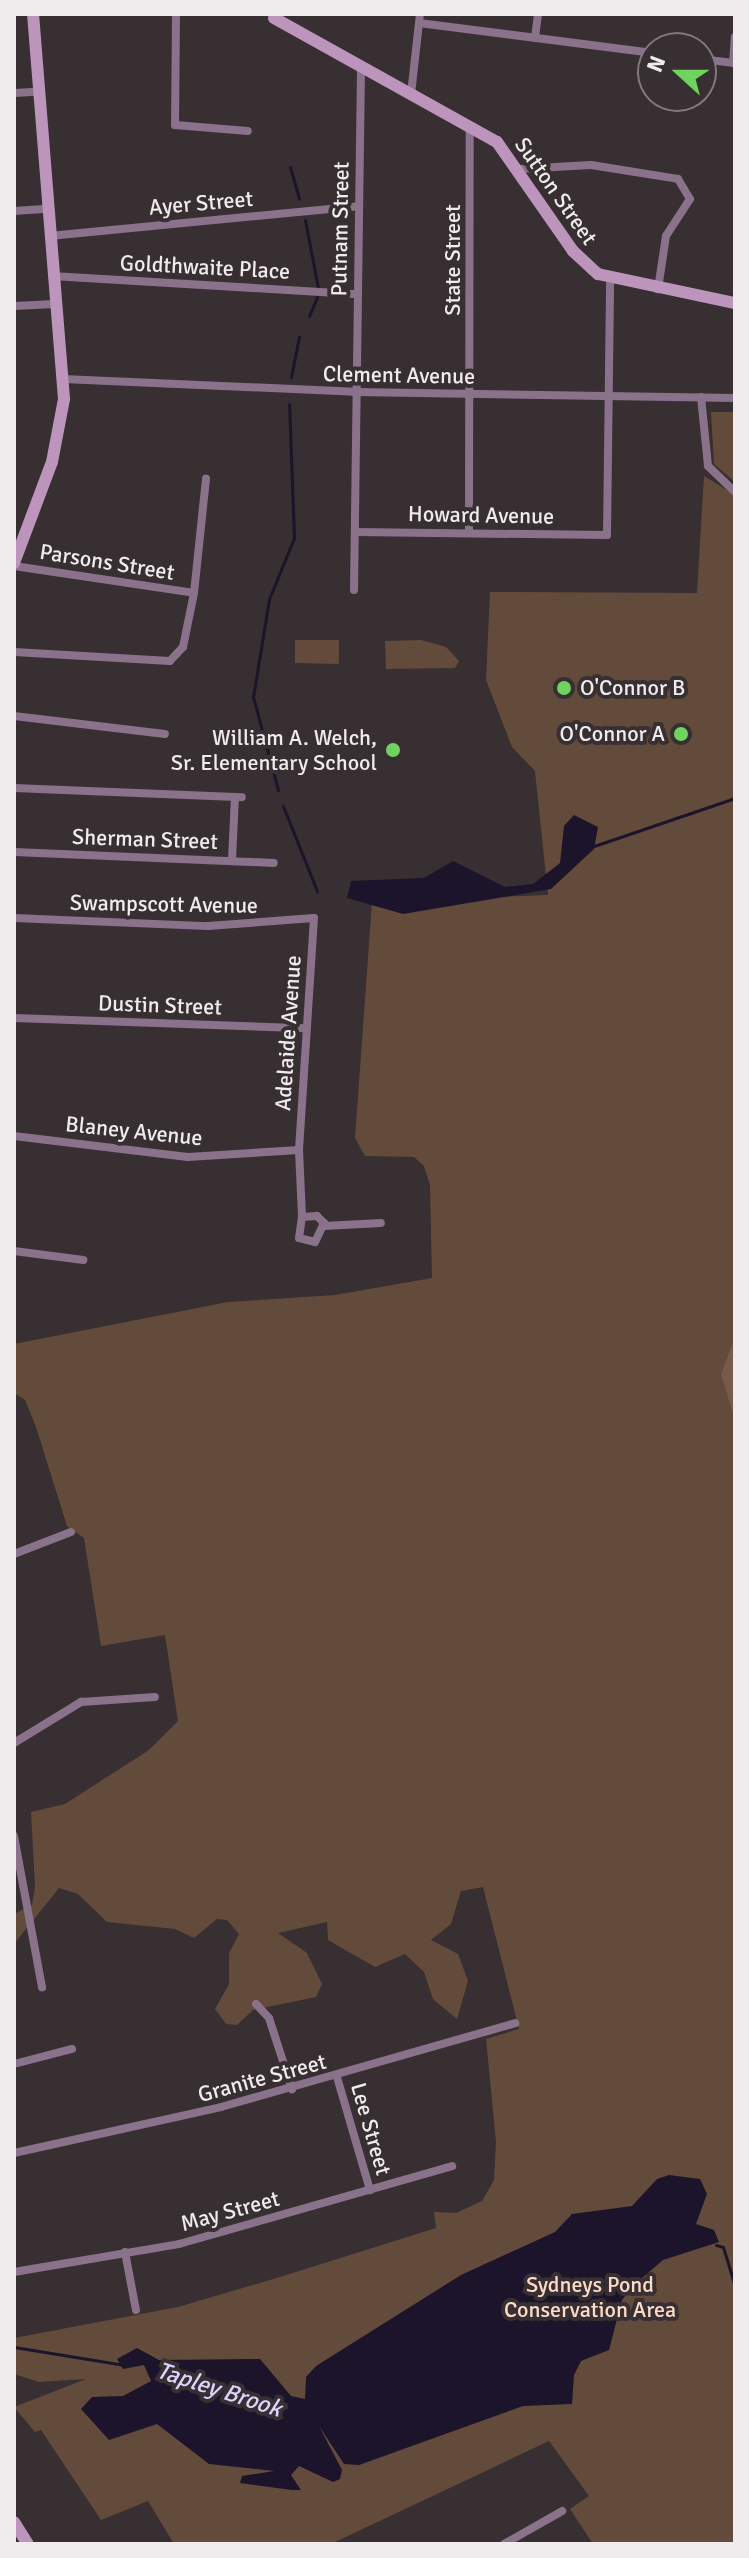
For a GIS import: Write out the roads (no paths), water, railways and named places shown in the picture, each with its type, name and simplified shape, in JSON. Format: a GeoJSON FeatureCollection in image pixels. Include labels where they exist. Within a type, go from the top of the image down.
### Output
{"type":"FeatureCollection","features":[{"type":"Feature","properties":{"kind":"main road"},"geometry":{"type":"LineString","coordinates":[[14,564],[52,462],[63,379],[46,236],[33,14]]}},
{"type":"Feature","properties":{"kind":"main road","name":"Sutton Street"},"geometry":{"type":"LineString","coordinates":[[272,15],[497,142],[519,169],[573,251],[610,279],[735,303]]}},
{"type":"Feature","properties":{"kind":"main road"},"geometry":{"type":"LineString","coordinates":[[14,2522],[28,2544]]}},
{"type":"Feature","properties":{"kind":"street"},"geometry":{"type":"LineString","coordinates":[[176,14],[175,125],[248,131]]}},
{"type":"Feature","properties":{"kind":"street"},"geometry":{"type":"LineString","coordinates":[[535,38],[538,14]]}},
{"type":"Feature","properties":{"kind":"street"},"geometry":{"type":"LineString","coordinates":[[411,94],[419,19],[637,51]]}},
{"type":"Feature","properties":{"kind":"street"},"geometry":{"type":"LineString","coordinates":[[734,63],[735,37]]}},
{"type":"Feature","properties":{"kind":"street","name":"Putnam Street"},"geometry":{"type":"LineString","coordinates":[[354,590],[361,66]]}},
{"type":"Feature","properties":{"kind":"street"},"geometry":{"type":"LineString","coordinates":[[14,93],[36,92]]}},
{"type":"Feature","properties":{"kind":"street","name":"State Street"},"geometry":{"type":"LineString","coordinates":[[469,533],[472,394],[470,126]]}},
{"type":"Feature","properties":{"kind":"street"},"geometry":{"type":"LineString","coordinates":[[519,169],[604,166],[678,179],[690,199],[666,236],[657,289]]}},
{"type":"Feature","properties":{"kind":"street","name":"Ayer Street"},"geometry":{"type":"LineString","coordinates":[[46,236],[359,206]]}},
{"type":"Feature","properties":{"kind":"street"},"geometry":{"type":"LineString","coordinates":[[14,211],[44,209]]}},
{"type":"Feature","properties":{"kind":"street","name":"Goldthwaite Place"},"geometry":{"type":"LineString","coordinates":[[52,276],[357,294]]}},
{"type":"Feature","properties":{"kind":"street"},"geometry":{"type":"LineString","coordinates":[[610,279],[610,397]]}},
{"type":"Feature","properties":{"kind":"street"},"geometry":{"type":"LineString","coordinates":[[14,306],[55,304]]}},
{"type":"Feature","properties":{"kind":"street","name":"Clement Avenue"},"geometry":{"type":"LineString","coordinates":[[63,379],[355,392],[735,398]]}},
{"type":"Feature","properties":{"kind":"street","name":"Howard Avenue"},"geometry":{"type":"LineString","coordinates":[[356,532],[607,535],[610,397]]}},
{"type":"Feature","properties":{"kind":"street"},"geometry":{"type":"LineString","coordinates":[[701,397],[706,462],[735,492]]}},
{"type":"Feature","properties":{"kind":"street","name":"Parsons Street"},"geometry":{"type":"LineString","coordinates":[[14,652],[170,661],[183,647],[194,593],[206,479]]}},
{"type":"Feature","properties":{"kind":"street","name":"Parsons Street"},"geometry":{"type":"LineString","coordinates":[[14,564],[194,593]]}},
{"type":"Feature","properties":{"kind":"street"},"geometry":{"type":"LineString","coordinates":[[14,716],[165,734]]}},
{"type":"Feature","properties":{"kind":"street"},"geometry":{"type":"LineString","coordinates":[[14,788],[238,797],[232,860]]}},
{"type":"Feature","properties":{"kind":"street","name":"Sherman Street"},"geometry":{"type":"LineString","coordinates":[[14,852],[274,863]]}},
{"type":"Feature","properties":{"kind":"street","name":"Swampscott Avenue"},"geometry":{"type":"LineString","coordinates":[[14,918],[208,926],[314,918]]}},
{"type":"Feature","properties":{"kind":"street","name":"Adelaide Avenue"},"geometry":{"type":"LineString","coordinates":[[302,1217],[299,1150],[314,918]]}},
{"type":"Feature","properties":{"kind":"street","name":"Dustin Street"},"geometry":{"type":"LineString","coordinates":[[14,1018],[305,1028]]}},
{"type":"Feature","properties":{"kind":"street","name":"Blaney Avenue"},"geometry":{"type":"LineString","coordinates":[[14,1136],[188,1157],[299,1150]]}},
{"type":"Feature","properties":{"kind":"street"},"geometry":{"type":"LineString","coordinates":[[317,1216],[324,1226],[315,1242],[304,1242],[296,1231],[302,1217],[317,1216]]}},
{"type":"Feature","properties":{"kind":"street"},"geometry":{"type":"LineString","coordinates":[[324,1226],[381,1223]]}},
{"type":"Feature","properties":{"kind":"street"},"geometry":{"type":"LineString","coordinates":[[14,1251],[83,1260]]}},
{"type":"Feature","properties":{"kind":"street"},"geometry":{"type":"LineString","coordinates":[[14,1554],[71,1532]]}},
{"type":"Feature","properties":{"kind":"street"},"geometry":{"type":"LineString","coordinates":[[14,1743],[81,1702],[155,1697]]}},
{"type":"Feature","properties":{"kind":"street"},"geometry":{"type":"LineString","coordinates":[[14,1836],[42,1987]]}},
{"type":"Feature","properties":{"kind":"street"},"geometry":{"type":"LineString","coordinates":[[256,2004],[269,2018],[292,2089]]}},
{"type":"Feature","properties":{"kind":"street","name":"Granite Street"},"geometry":{"type":"LineString","coordinates":[[14,2153],[292,2089],[515,2023]]}},
{"type":"Feature","properties":{"kind":"street"},"geometry":{"type":"LineString","coordinates":[[14,2064],[72,2049]]}},
{"type":"Feature","properties":{"kind":"street","name":"Lee Street"},"geometry":{"type":"LineString","coordinates":[[337,2077],[370,2190]]}},
{"type":"Feature","properties":{"kind":"street","name":"May Street"},"geometry":{"type":"LineString","coordinates":[[14,2272],[179,2244],[452,2166]]}},
{"type":"Feature","properties":{"kind":"street"},"geometry":{"type":"LineString","coordinates":[[125,2252],[136,2310]]}},
{"type":"Feature","properties":{"kind":"street"},"geometry":{"type":"LineString","coordinates":[[504,2544],[562,2511]]}},
{"type":"Feature","properties":{"kind":"water"},"geometry":{"type":"Polygon","coordinates":[[[574,815],[598,827],[594,849],[551,889],[403,914],[347,898],[351,881],[424,878],[453,861],[505,887],[533,884],[560,863],[564,826],[574,815]]]}},
{"type":"Feature","properties":{"kind":"water"},"geometry":{"type":"Polygon","coordinates":[[[669,2175],[700,2179],[707,2194],[696,2224],[714,2230],[719,2242],[663,2260],[634,2285],[622,2300],[609,2350],[581,2361],[574,2375],[572,2404],[523,2406],[359,2465],[344,2464],[319,2426],[342,2470],[340,2479],[333,2482],[299,2466],[291,2475],[301,2490],[240,2483],[242,2476],[274,2471],[209,2464],[157,2424],[109,2440],[81,2409],[92,2397],[123,2396],[151,2381],[144,2365],[123,2369],[117,2359],[137,2348],[159,2360],[260,2359],[291,2396],[305,2399],[306,2377],[316,2366],[461,2275],[555,2232],[572,2214],[632,2206],[657,2179],[669,2175]]]}},
{"type":"Feature","properties":{"kind":"waterway"},"geometry":{"type":"LineString","coordinates":[[290,167],[299,199]]}},
{"type":"Feature","properties":{"kind":"waterway"},"geometry":{"type":"LineString","coordinates":[[305,220],[318,288]]}},
{"type":"Feature","properties":{"kind":"waterway"},"geometry":{"type":"LineString","coordinates":[[309,316],[317,297]]}},
{"type":"Feature","properties":{"kind":"waterway"},"geometry":{"type":"LineString","coordinates":[[291,377],[299,337]]}},
{"type":"Feature","properties":{"kind":"waterway"},"geometry":{"type":"LineString","coordinates":[[278,790],[253,697],[269,599],[294,538],[289,404]]}},
{"type":"Feature","properties":{"kind":"waterway"},"geometry":{"type":"LineString","coordinates":[[591,847],[735,798]]}},
{"type":"Feature","properties":{"kind":"waterway"},"geometry":{"type":"LineString","coordinates":[[283,806],[317,891]]}},
{"type":"Feature","properties":{"kind":"waterway","name":"Tapley Brook"},"geometry":{"type":"LineString","coordinates":[[716,2245],[723,2247],[735,2286]]}},
{"type":"Feature","properties":{"kind":"waterway","name":"Tapley Brook"},"geometry":{"type":"LineString","coordinates":[[14,2347],[125,2365]]}},
{"type":"Feature","properties":{"kind":"place","name":"O'Connor B"},"geometry":{"type":"Point","coordinates":[564,688]}},
{"type":"Feature","properties":{"kind":"place","name":"O'Connor A"},"geometry":{"type":"Point","coordinates":[681,734]}},
{"type":"Feature","properties":{"kind":"place","name":"William A. Welch, Sr. Elementary School"},"geometry":{"type":"Point","coordinates":[393,750]}},
{"type":"Feature","properties":{"kind":"park label","name":"Sydneys Pond Conservation Area"},"geometry":{"type":"Point","coordinates":[590,2296]}}]}
